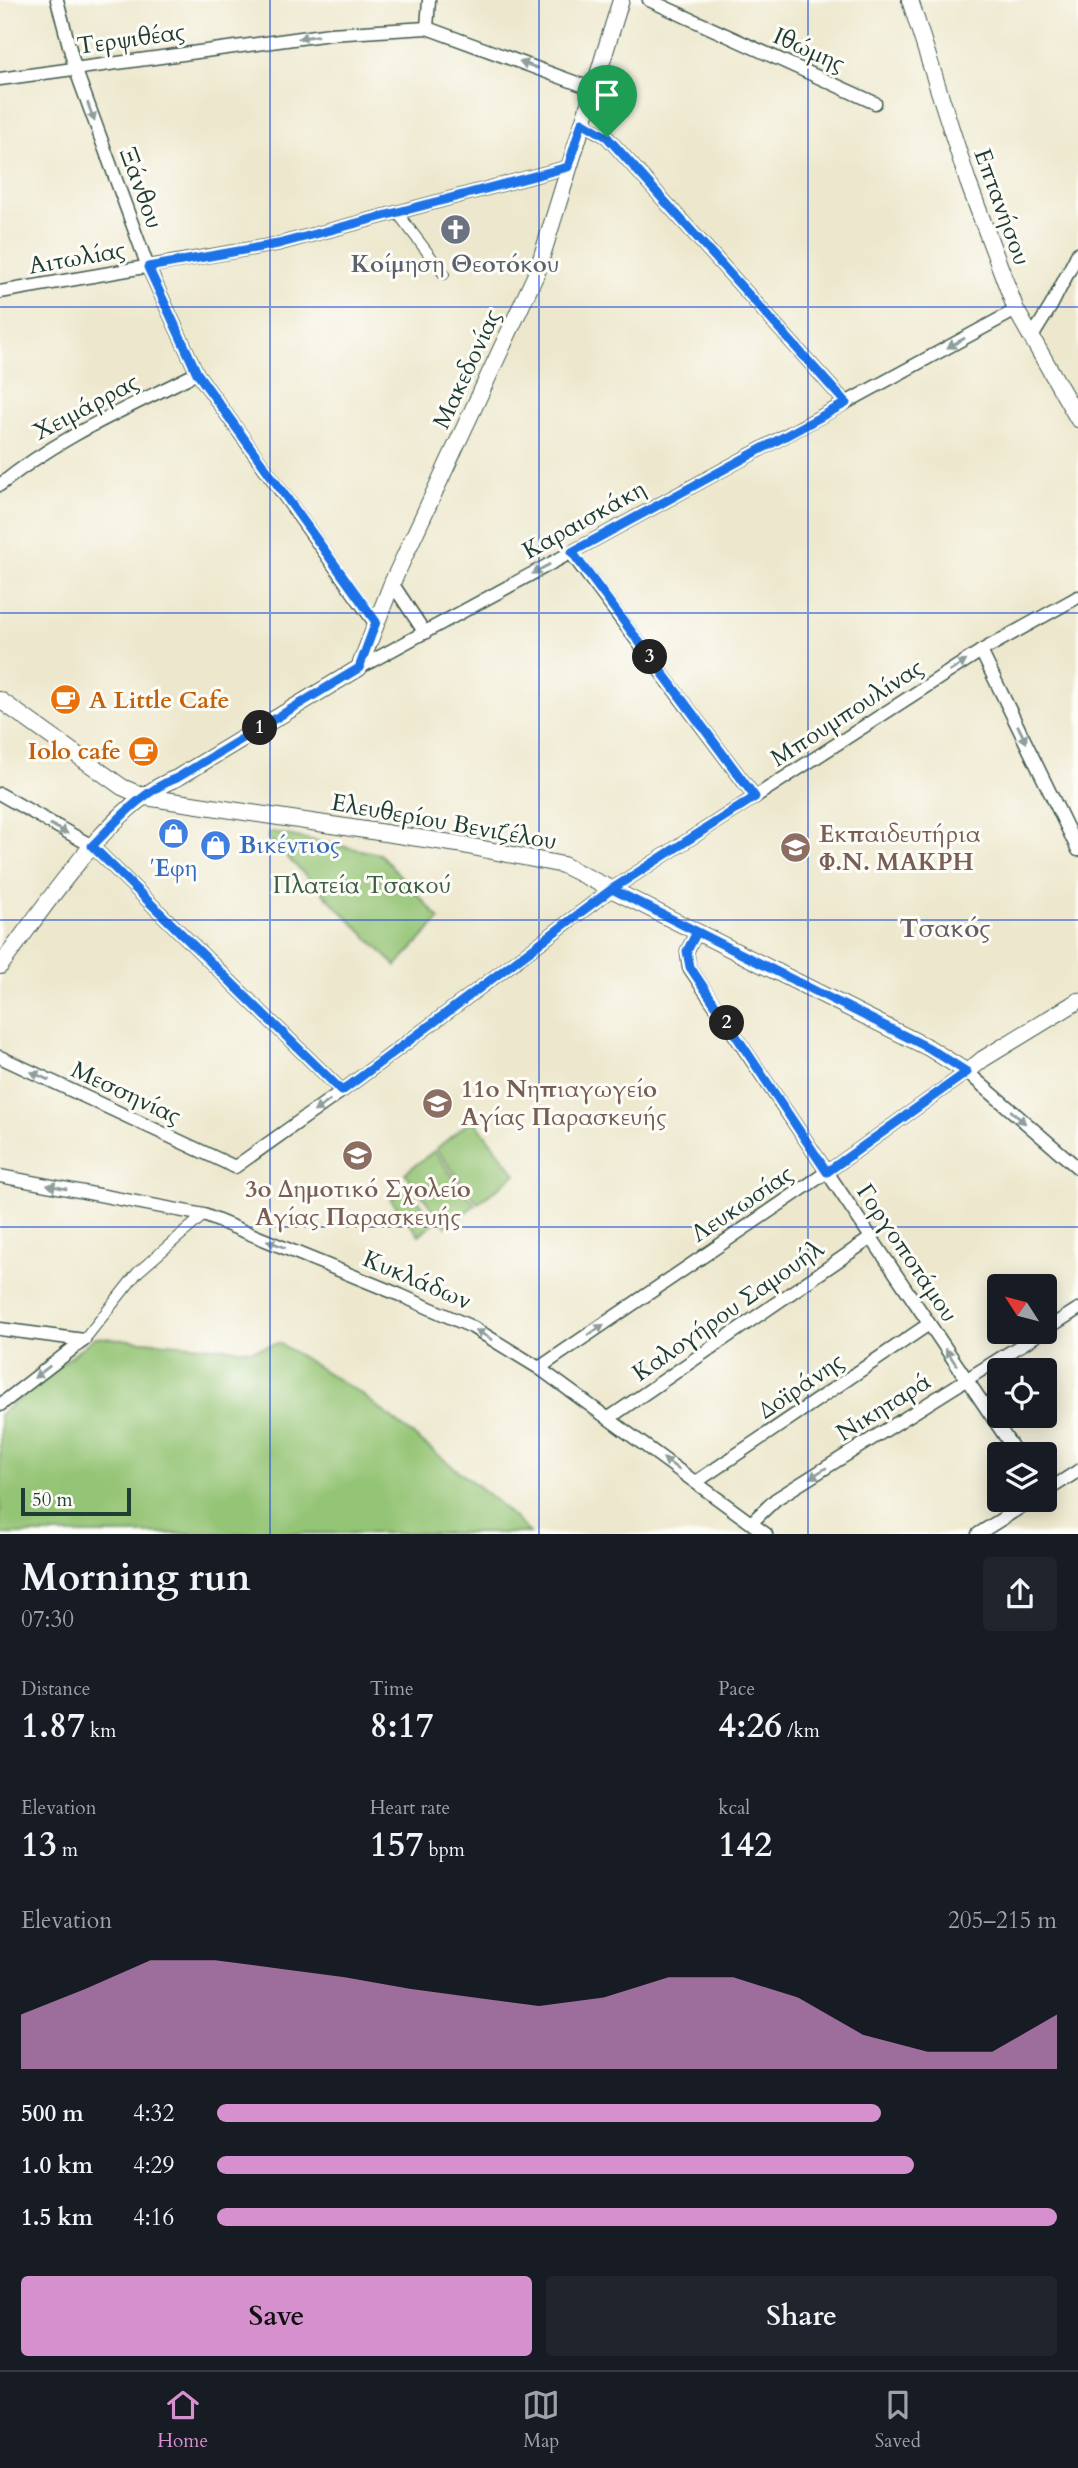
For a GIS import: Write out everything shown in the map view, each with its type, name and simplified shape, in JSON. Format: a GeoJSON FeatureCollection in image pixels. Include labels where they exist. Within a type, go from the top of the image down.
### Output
{"type":"FeatureCollection","features":[{"type":"Feature","properties":{"kind":"street","name":"Ξάνθου"},"geometry":{"type":"LineString","coordinates":[[57,0],[75,68],[148,267],[197,373],[376,622]]}},
{"type":"Feature","properties":{"kind":"street"},"geometry":{"type":"LineString","coordinates":[[427,28],[429,0]]}},
{"type":"Feature","properties":{"kind":"street","name":"Μακεδονίας"},"geometry":{"type":"LineString","coordinates":[[359,668],[392,583],[537,272],[621,0]]}},
{"type":"Feature","properties":{"kind":"street","name":"Ιθώμης"},"geometry":{"type":"LineString","coordinates":[[649,0],[875,103]]}},
{"type":"Feature","properties":{"kind":"street","name":"Επτανήσου"},"geometry":{"type":"LineString","coordinates":[[910,0],[968,182],[1016,310],[1078,418]]}},
{"type":"Feature","properties":{"kind":"street","name":"Τερψιθέας"},"geometry":{"type":"LineString","coordinates":[[0,79],[330,34],[427,28],[593,89]]}},
{"type":"Feature","properties":{"kind":"street"},"geometry":{"type":"LineString","coordinates":[[582,122],[607,137],[846,403]]}},
{"type":"Feature","properties":{"kind":"street","name":"Αιτωλίας"},"geometry":{"type":"LineString","coordinates":[[0,292],[278,244],[568,167]]}},
{"type":"Feature","properties":{"kind":"street"},"geometry":{"type":"LineString","coordinates":[[396,211],[444,274]]}},
{"type":"Feature","properties":{"kind":"street"},"geometry":{"type":"LineString","coordinates":[[1032,337],[1078,253]]}},
{"type":"Feature","properties":{"kind":"street","name":"Καραισκάκη"},"geometry":{"type":"LineString","coordinates":[[0,966],[92,846],[131,807],[167,782],[359,668],[1016,310]]}},
{"type":"Feature","properties":{"kind":"street","name":"Χειμάρρας"},"geometry":{"type":"LineString","coordinates":[[0,485],[27,463],[88,428],[197,373]]}},
{"type":"Feature","properties":{"kind":"street"},"geometry":{"type":"LineString","coordinates":[[572,552],[755,797]]}},
{"type":"Feature","properties":{"kind":"street"},"geometry":{"type":"LineString","coordinates":[[392,583],[425,633]]}},
{"type":"Feature","properties":{"kind":"street","name":"Μπουμπουλίνας"},"geometry":{"type":"LineString","coordinates":[[235,1167],[342,1091],[612,889],[981,651],[1078,597]]}},
{"type":"Feature","properties":{"kind":"street"},"geometry":{"type":"LineString","coordinates":[[981,651],[1078,850]]}},
{"type":"Feature","properties":{"kind":"street","name":"Ελευθερίου Βενιζέλου"},"geometry":{"type":"LineString","coordinates":[[0,700],[122,787],[145,797],[458,844],[563,865],[929,1048],[967,1072],[1078,1168]]}},
{"type":"Feature","properties":{"kind":"street","name":"Καραισκάκη"},"geometry":{"type":"LineString","coordinates":[[162,801],[177,778]]}},
{"type":"Feature","properties":{"kind":"street"},"geometry":{"type":"LineString","coordinates":[[0,794],[92,846],[342,1091]]}},
{"type":"Feature","properties":{"kind":"street","name":"Γοργοποτάμου"},"geometry":{"type":"LineString","coordinates":[[697,932],[687,951],[690,967],[1009,1442]]}},
{"type":"Feature","properties":{"kind":"street"},"geometry":{"type":"LineString","coordinates":[[967,1072],[983,1059],[1078,1001]]}},
{"type":"Feature","properties":{"kind":"street","name":"Μεσσηνίας"},"geometry":{"type":"LineString","coordinates":[[0,1057],[235,1167]]}},
{"type":"Feature","properties":{"kind":"street","name":"Λευκωσίας"},"geometry":{"type":"LineString","coordinates":[[539,1368],[827,1172],[967,1072]]}},
{"type":"Feature","properties":{"kind":"street","name":"Κυκλάδων"},"geometry":{"type":"LineString","coordinates":[[0,1176],[204,1215],[460,1322],[539,1368],[766,1534]]}},
{"type":"Feature","properties":{"kind":"street"},"geometry":{"type":"LineString","coordinates":[[0,1405],[85,1340],[138,1272],[204,1215]]}},
{"type":"Feature","properties":{"kind":"street","name":"Καλογήρου Σαμουήλ"},"geometry":{"type":"LineString","coordinates":[[609,1419],[871,1238]]}},
{"type":"Feature","properties":{"kind":"street","name":"Νικηταρά"},"geometry":{"type":"LineString","coordinates":[[1057,1322],[1078,1309]]}},
{"type":"Feature","properties":{"kind":"street","name":"Δοϊράνης"},"geometry":{"type":"LineString","coordinates":[[696,1482],[929,1324]]}},
{"type":"Feature","properties":{"kind":"street"},"geometry":{"type":"LineString","coordinates":[[0,1329],[85,1340]]}},
{"type":"Feature","properties":{"kind":"street","name":"Νικηταρά"},"geometry":{"type":"LineString","coordinates":[[752,1522],[776,1499],[1023,1344]]}},
{"type":"Feature","properties":{"kind":"street"},"geometry":{"type":"LineString","coordinates":[[1057,1484],[1078,1471]]}},
{"type":"Feature","properties":{"kind":"street"},"geometry":{"type":"LineString","coordinates":[[978,1534],[1013,1512]]}},
{"type":"Feature","properties":{"kind":"green space","name":"Πλατεία Τσακού"},"geometry":{"type":"Polygon","coordinates":[[[272,832],[380,854],[440,919],[396,966],[268,838],[268,834],[272,832]]]}},
{"type":"Feature","properties":{"kind":"green space"},"geometry":{"type":"Polygon","coordinates":[[[473,1119],[516,1174],[478,1203],[436,1149],[473,1119]]]}},
{"type":"Feature","properties":{"kind":"green space"},"geometry":{"type":"Polygon","coordinates":[[[434,1151],[475,1205],[446,1227],[405,1173],[434,1151]]]}},
{"type":"Feature","properties":{"kind":"green space"},"geometry":{"type":"Polygon","coordinates":[[[408,1187],[435,1222],[419,1235],[391,1200],[408,1187]]]}},
{"type":"Feature","properties":{"kind":"green space"},"geometry":{"type":"Polygon","coordinates":[[[95,1337],[251,1350],[279,1343],[361,1394],[494,1499],[530,1533],[0,1534],[0,1414],[95,1337]]]}},
{"type":"Feature","properties":{"kind":"place","name":"Κοίμηση Θεοτόκου"},"geometry":{"type":"Point","coordinates":[455,230]}},
{"type":"Feature","properties":{"kind":"place","name":"A Little Cafe"},"geometry":{"type":"Point","coordinates":[66,700]}},
{"type":"Feature","properties":{"kind":"place","name":"Iolo cafe"},"geometry":{"type":"Point","coordinates":[144,751]}},
{"type":"Feature","properties":{"kind":"place","name":"Έφη"},"geometry":{"type":"Point","coordinates":[174,834]}},
{"type":"Feature","properties":{"kind":"place","name":"Βικέντιος"},"geometry":{"type":"Point","coordinates":[216,845]}},
{"type":"Feature","properties":{"kind":"place","name":"Εκπαιδευτήρια Φ.Ν. ΜΑΚΡΗ"},"geometry":{"type":"Point","coordinates":[796,848]}},
{"type":"Feature","properties":{"kind":"place","name":"11ο Νηπιαγωγείο Αγίας Παρασκευής"},"geometry":{"type":"Point","coordinates":[438,1103]}},
{"type":"Feature","properties":{"kind":"place","name":"3ο Δημοτικό Σχολείο Αγίας Παρασκευής"},"geometry":{"type":"Point","coordinates":[358,1155]}},
{"type":"Feature","properties":{"kind":"district","name":"Τσακός"},"geometry":{"type":"Point","coordinates":[945,928]}},
{"type":"Feature","properties":{"kind":"route"},"geometry":{"type":"LineString","coordinates":[[607,137],[582,122],[568,167],[278,244],[148,267],[197,373],[376,622],[359,668],[167,782],[131,807],[92,846],[342,1091],[612,889],[697,932],[687,951],[690,967],[827,1172],[967,1072],[929,1048],[612,889],[755,797],[572,552],[846,403],[607,137]]}}]}
